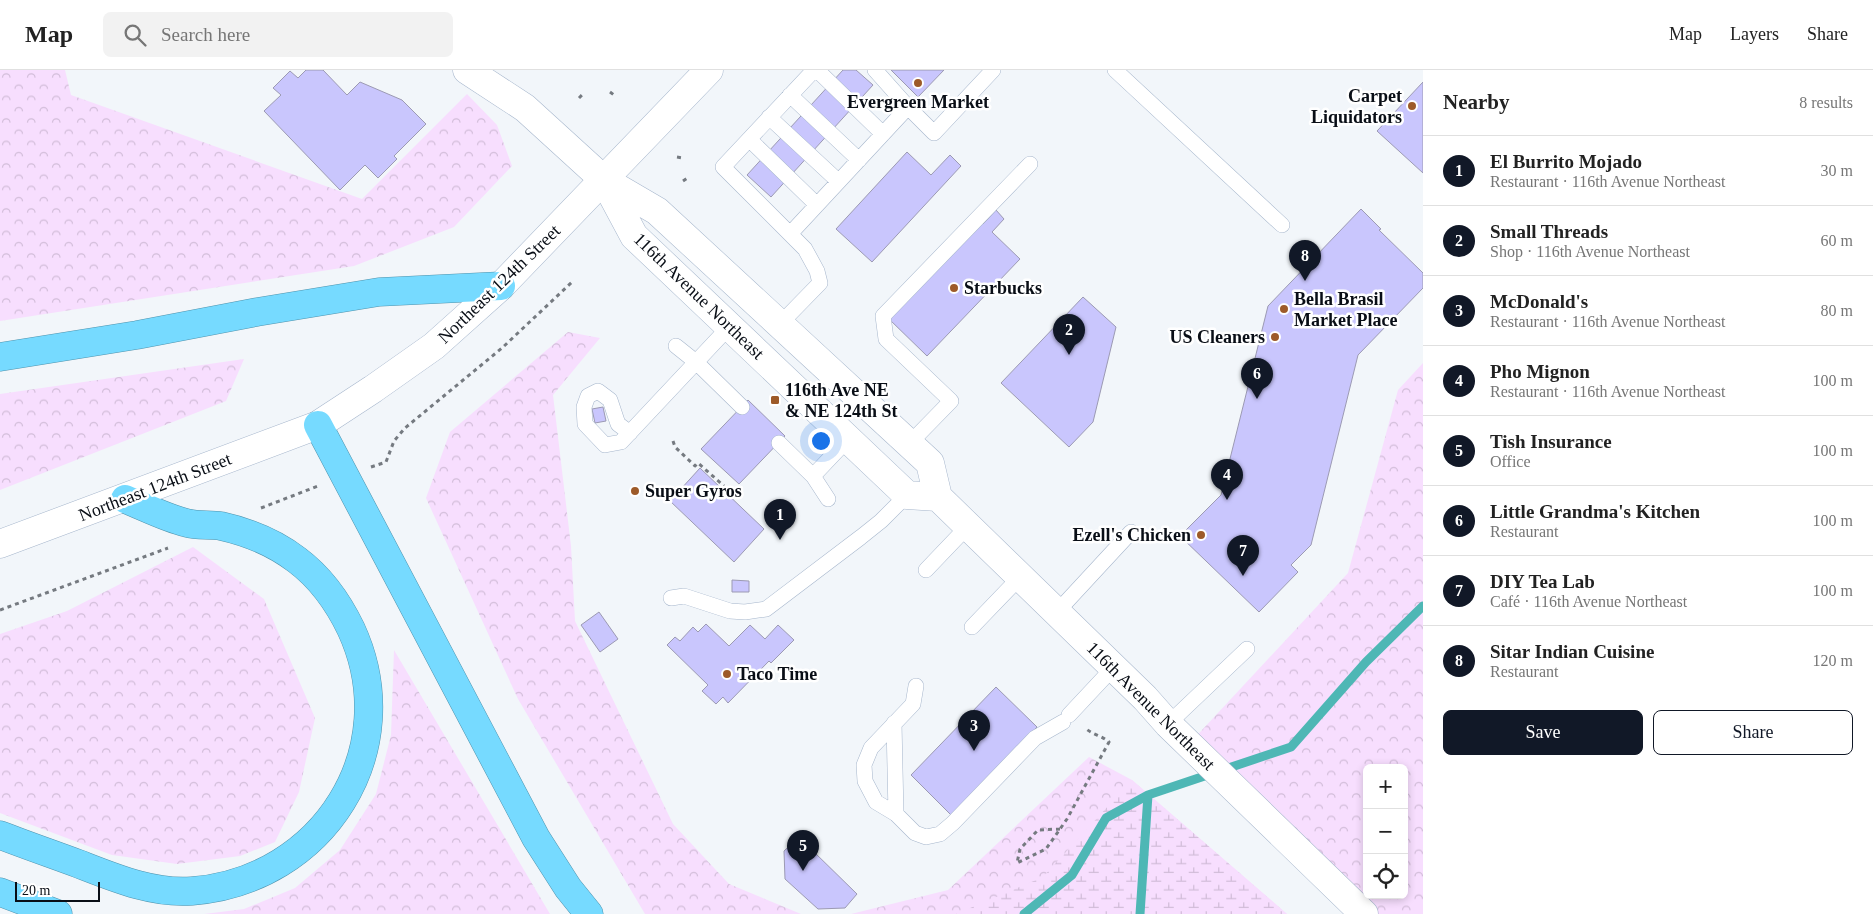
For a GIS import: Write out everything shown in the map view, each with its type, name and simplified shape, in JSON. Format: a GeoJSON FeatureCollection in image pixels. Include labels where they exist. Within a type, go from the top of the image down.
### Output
{"type":"FeatureCollection","features":[{"type":"Feature","properties":{"kind":"highway"},"geometry":{"type":"LineString","coordinates":[[0,357],[379,292],[501,286]]}},
{"type":"Feature","properties":{"kind":"highway"},"geometry":{"type":"LineString","coordinates":[[318,425],[536,838],[568,888],[589,914]]}},
{"type":"Feature","properties":{"kind":"highway"},"geometry":{"type":"LineString","coordinates":[[0,834],[116,878],[153,889],[190,891],[223,887],[256,877],[288,859],[320,831],[345,798],[360,763],[368,725],[368,687],[359,648],[342,611],[324,586],[297,560],[268,542],[247,533],[219,526],[188,524],[125,499]]}},
{"type":"Feature","properties":{"kind":"highway"},"geometry":{"type":"LineString","coordinates":[[0,892],[58,914]]}},
{"type":"Feature","properties":{"kind":"street"},"geometry":{"type":"LineString","coordinates":[[467,70],[526,108],[604,180]]}},
{"type":"Feature","properties":{"kind":"street","name":"Northeast 124th Street"},"geometry":{"type":"LineString","coordinates":[[0,544],[125,499],[318,425],[373,389],[434,346],[501,286],[709,70]]}},
{"type":"Feature","properties":{"kind":"street","name":"116th Avenue Northeast"},"geometry":{"type":"LineString","coordinates":[[604,180],[657,211],[930,463],[938,497],[1364,914]]}},
{"type":"Feature","properties":{"kind":"street","name":"116th Avenue Northeast"},"geometry":{"type":"LineString","coordinates":[[604,180],[634,236],[907,495]]}},
{"type":"Feature","properties":{"kind":"street"},"geometry":{"type":"LineString","coordinates":[[907,495],[938,497]]}},
{"type":"Feature","properties":{"kind":"lane"},"geometry":{"type":"LineString","coordinates":[[780,324],[820,283],[818,271],[805,249],[722,167],[815,70],[884,134]]}},
{"type":"Feature","properties":{"kind":"lane"},"geometry":{"type":"LineString","coordinates":[[875,70],[908,108],[934,133],[993,70]]}},
{"type":"Feature","properties":{"kind":"lane"},"geometry":{"type":"LineString","coordinates":[[1116,70],[1282,225]]}},
{"type":"Feature","properties":{"kind":"lane"},"geometry":{"type":"LineString","coordinates":[[790,95],[858,160]]}},
{"type":"Feature","properties":{"kind":"lane"},"geometry":{"type":"LineString","coordinates":[[790,234],[908,108]]}},
{"type":"Feature","properties":{"kind":"lane"},"geometry":{"type":"LineString","coordinates":[[769,117],[838,181]]}},
{"type":"Feature","properties":{"kind":"lane"},"geometry":{"type":"LineString","coordinates":[[749,139],[817,205]]}},
{"type":"Feature","properties":{"kind":"lane"},"geometry":{"type":"LineString","coordinates":[[909,444],[951,401],[886,339],[884,316],[1030,164]]}},
{"type":"Feature","properties":{"kind":"lane"},"geometry":{"type":"LineString","coordinates":[[625,438],[729,327]]}},
{"type":"Feature","properties":{"kind":"lane"},"geometry":{"type":"LineString","coordinates":[[676,346],[696,362],[742,407]]}},
{"type":"Feature","properties":{"kind":"lane"},"geometry":{"type":"LineString","coordinates":[[813,476],[848,439]]}},
{"type":"Feature","properties":{"kind":"lane"},"geometry":{"type":"LineString","coordinates":[[779,443],[813,476],[828,499]]}},
{"type":"Feature","properties":{"kind":"lane"},"geometry":{"type":"LineString","coordinates":[[671,598],[684,596],[730,611],[745,612],[766,609],[881,521],[907,495]]}},
{"type":"Feature","properties":{"kind":"lane"},"geometry":{"type":"LineString","coordinates":[[926,570],[968,526]]}},
{"type":"Feature","properties":{"kind":"lane"},"geometry":{"type":"LineString","coordinates":[[1056,613],[1131,532]]}},
{"type":"Feature","properties":{"kind":"lane"},"geometry":{"type":"LineString","coordinates":[[972,627],[1020,577]]}},
{"type":"Feature","properties":{"kind":"lane"},"geometry":{"type":"LineString","coordinates":[[1171,727],[1247,649]]}},
{"type":"Feature","properties":{"kind":"lane"},"geometry":{"type":"LineString","coordinates":[[916,686],[913,704],[871,748],[864,765],[865,781],[876,802],[896,814],[915,833],[926,837],[940,834],[953,823],[1035,738],[1066,718],[1113,668]]}},
{"type":"Feature","properties":{"kind":"lane"},"geometry":{"type":"LineString","coordinates":[[894,723],[896,814]]}},
{"type":"Feature","properties":{"kind":"path"},"geometry":{"type":"LineString","coordinates":[[610,92],[614,95]]}},
{"type":"Feature","properties":{"kind":"path"},"geometry":{"type":"LineString","coordinates":[[579,98],[582,94]]}},
{"type":"Feature","properties":{"kind":"path"},"geometry":{"type":"LineString","coordinates":[[677,158],[684,158]]}},
{"type":"Feature","properties":{"kind":"path"},"geometry":{"type":"LineString","coordinates":[[683,181],[689,177]]}},
{"type":"Feature","properties":{"kind":"path"},"geometry":{"type":"LineString","coordinates":[[259,508],[386,462],[394,441],[405,428],[502,348],[572,282]]}},
{"type":"Feature","properties":{"kind":"path"},"geometry":{"type":"LineString","coordinates":[[674,441],[675,447],[695,466],[698,463],[724,486]]}},
{"type":"Feature","properties":{"kind":"path"},"geometry":{"type":"LineString","coordinates":[[0,610],[172,547]]}},
{"type":"Feature","properties":{"kind":"path"},"geometry":{"type":"LineString","coordinates":[[1060,829],[1038,830],[1020,849],[1017,863],[1046,849],[1060,829],[1067,819],[1109,742],[1102,735],[1092,734],[1066,718]]}},
{"type":"Feature","properties":{"kind":"green space"},"geometry":{"type":"Polygon","coordinates":[[[0,70],[65,70],[71,95],[362,199],[467,94],[497,125],[512,166],[454,227],[354,266],[0,321],[0,70]]]}},
{"type":"Feature","properties":{"kind":"green space"},"geometry":{"type":"Polygon","coordinates":[[[568,332],[600,338],[553,395],[571,546],[575,621],[673,824],[729,884],[801,914],[645,914],[518,699],[426,498],[450,432],[568,332]]]}},
{"type":"Feature","properties":{"kind":"green space"},"geometry":{"type":"Polygon","coordinates":[[[244,359],[226,401],[0,490],[0,394],[244,359]]]}},
{"type":"Feature","properties":{"kind":"green space"},"geometry":{"type":"Polygon","coordinates":[[[1423,363],[1423,914],[1364,914],[1189,744],[1348,573],[1398,390],[1423,363]]]}},
{"type":"Feature","properties":{"kind":"green space"},"geometry":{"type":"Polygon","coordinates":[[[193,547],[264,599],[315,718],[299,792],[275,842],[240,856],[177,864],[112,855],[0,813],[0,634],[67,611],[193,547]]]}},
{"type":"Feature","properties":{"kind":"green space"},"geometry":{"type":"Polygon","coordinates":[[[394,650],[550,914],[204,914],[244,909],[295,888],[340,850],[376,794],[391,735],[394,650]]]}},
{"type":"Feature","properties":{"kind":"green space"},"geometry":{"type":"Polygon","coordinates":[[[1089,757],[1132,780],[1287,914],[851,914],[948,890],[1089,757]]]}},
{"type":"Feature","properties":{"kind":"green space"},"geometry":{"type":"Polygon","coordinates":[[[1132,780],[1287,914],[956,914],[1043,877],[1132,780]]]}},
{"type":"Feature","properties":{"kind":"building"},"geometry":{"type":"Polygon","coordinates":[[[306,70],[323,70],[347,95],[360,82],[402,100],[426,124],[394,156],[397,159],[378,178],[365,165],[340,190],[264,111],[281,95],[273,88],[290,71],[298,78],[306,70]]]}},
{"type":"Feature","properties":{"kind":"building"},"geometry":{"type":"Polygon","coordinates":[[[843,70],[856,70],[873,85],[771,197],[747,175],[843,70]]]}},
{"type":"Feature","properties":{"kind":"building","name":"Evergreen Market"},"geometry":{"type":"Polygon","coordinates":[[[891,70],[944,70],[918,97],[891,70]]]}},
{"type":"Feature","properties":{"kind":"building","name":"Carpet Liquidators"},"geometry":{"type":"Polygon","coordinates":[[[1423,82],[1423,173],[1377,131],[1423,82]]]}},
{"type":"Feature","properties":{"kind":"building"},"geometry":{"type":"Polygon","coordinates":[[[907,152],[931,175],[950,155],[961,166],[872,262],[836,229],[907,152]]]}},
{"type":"Feature","properties":{"kind":"building"},"geometry":{"type":"Polygon","coordinates":[[[1361,209],[1381,229],[1379,230],[1423,273],[1423,288],[1358,355],[1311,545],[1291,565],[1298,572],[1259,612],[1180,536],[1221,495],[1268,306],[1361,209]]]}},
{"type":"Feature","properties":{"kind":"building","name":"Starbucks"},"geometry":{"type":"Polygon","coordinates":[[[996,210],[1004,219],[992,232],[1020,259],[927,356],[888,318],[981,221],[983,224],[996,210]]]}},
{"type":"Feature","properties":{"kind":"building"},"geometry":{"type":"Polygon","coordinates":[[[1083,297],[1116,327],[1093,422],[1069,447],[1001,383],[1083,297]]]}},
{"type":"Feature","properties":{"kind":"building"},"geometry":{"type":"Polygon","coordinates":[[[748,400],[785,436],[739,484],[701,449],[748,400]]]}},
{"type":"Feature","properties":{"kind":"building"},"geometry":{"type":"Polygon","coordinates":[[[603,407],[606,421],[595,423],[592,409],[603,407]]]}},
{"type":"Feature","properties":{"kind":"building"},"geometry":{"type":"Polygon","coordinates":[[[700,468],[764,529],[734,562],[670,501],[700,468]]]}},
{"type":"Feature","properties":{"kind":"building"},"geometry":{"type":"Polygon","coordinates":[[[732,580],[749,581],[749,592],[732,592],[732,580]]]}},
{"type":"Feature","properties":{"kind":"building"},"geometry":{"type":"Polygon","coordinates":[[[599,612],[618,639],[600,652],[581,625],[599,612]]]}},
{"type":"Feature","properties":{"kind":"building","name":"Taco Time"},"geometry":{"type":"Polygon","coordinates":[[[706,624],[729,646],[750,625],[765,639],[778,625],[794,640],[771,663],[769,661],[728,703],[723,697],[716,704],[702,691],[708,685],[667,645],[675,637],[680,641],[693,627],[698,632],[706,624]]]}},
{"type":"Feature","properties":{"kind":"building"},"geometry":{"type":"Polygon","coordinates":[[[996,687],[1037,727],[951,815],[911,775],[996,687]]]}},
{"type":"Feature","properties":{"kind":"building"},"geometry":{"type":"Polygon","coordinates":[[[797,839],[801,839],[804,843],[801,849],[808,855],[812,850],[857,894],[845,908],[818,909],[785,879],[784,851],[797,839]]]}},
{"type":"Feature","properties":{"kind":"waterway"},"geometry":{"type":"LineString","coordinates":[[1024,914],[1072,875],[1106,818],[1148,795],[1291,747],[1366,662],[1423,606]]}},
{"type":"Feature","properties":{"kind":"waterway"},"geometry":{"type":"LineString","coordinates":[[1140,914],[1148,795]]}},
{"type":"Feature","properties":{"kind":"place","name":"Evergreen Market"},"geometry":{"type":"Point","coordinates":[918,83]}},
{"type":"Feature","properties":{"kind":"place","name":"Carpet Liquidators"},"geometry":{"type":"Point","coordinates":[1412,106]}},
{"type":"Feature","properties":{"kind":"place","name":"Sitar Indian Cuisine"},"geometry":{"type":"Point","coordinates":[1305,281]}},
{"type":"Feature","properties":{"kind":"place","name":"Starbucks"},"geometry":{"type":"Point","coordinates":[954,288]}},
{"type":"Feature","properties":{"kind":"place","name":"Bella Brasil Market Place"},"geometry":{"type":"Point","coordinates":[1284,309]}},
{"type":"Feature","properties":{"kind":"place","name":"US Cleaners"},"geometry":{"type":"Point","coordinates":[1275,337]}},
{"type":"Feature","properties":{"kind":"place","name":"Small Threads"},"geometry":{"type":"Point","coordinates":[1069,355]}},
{"type":"Feature","properties":{"kind":"place","name":"Little Grandma's Kitchen"},"geometry":{"type":"Point","coordinates":[1257,399]}},
{"type":"Feature","properties":{"kind":"place","name":"116th Ave NE & NE 124th St"},"geometry":{"type":"Point","coordinates":[775,400]}},
{"type":"Feature","properties":{"kind":"place","name":"Super Gyros"},"geometry":{"type":"Point","coordinates":[635,491]}},
{"type":"Feature","properties":{"kind":"place","name":"Pho Mignon"},"geometry":{"type":"Point","coordinates":[1227,500]}},
{"type":"Feature","properties":{"kind":"place","name":"Ezell's Chicken"},"geometry":{"type":"Point","coordinates":[1201,535]}},
{"type":"Feature","properties":{"kind":"place","name":"El Burrito Mojado"},"geometry":{"type":"Point","coordinates":[780,540]}},
{"type":"Feature","properties":{"kind":"place","name":"DIY Tea Lab"},"geometry":{"type":"Point","coordinates":[1243,576]}},
{"type":"Feature","properties":{"kind":"place","name":"Taco Time"},"geometry":{"type":"Point","coordinates":[727,674]}},
{"type":"Feature","properties":{"kind":"place","name":"McDonald's"},"geometry":{"type":"Point","coordinates":[974,751]}},
{"type":"Feature","properties":{"kind":"place","name":"Tish Insurance"},"geometry":{"type":"Point","coordinates":[803,871]}}]}
